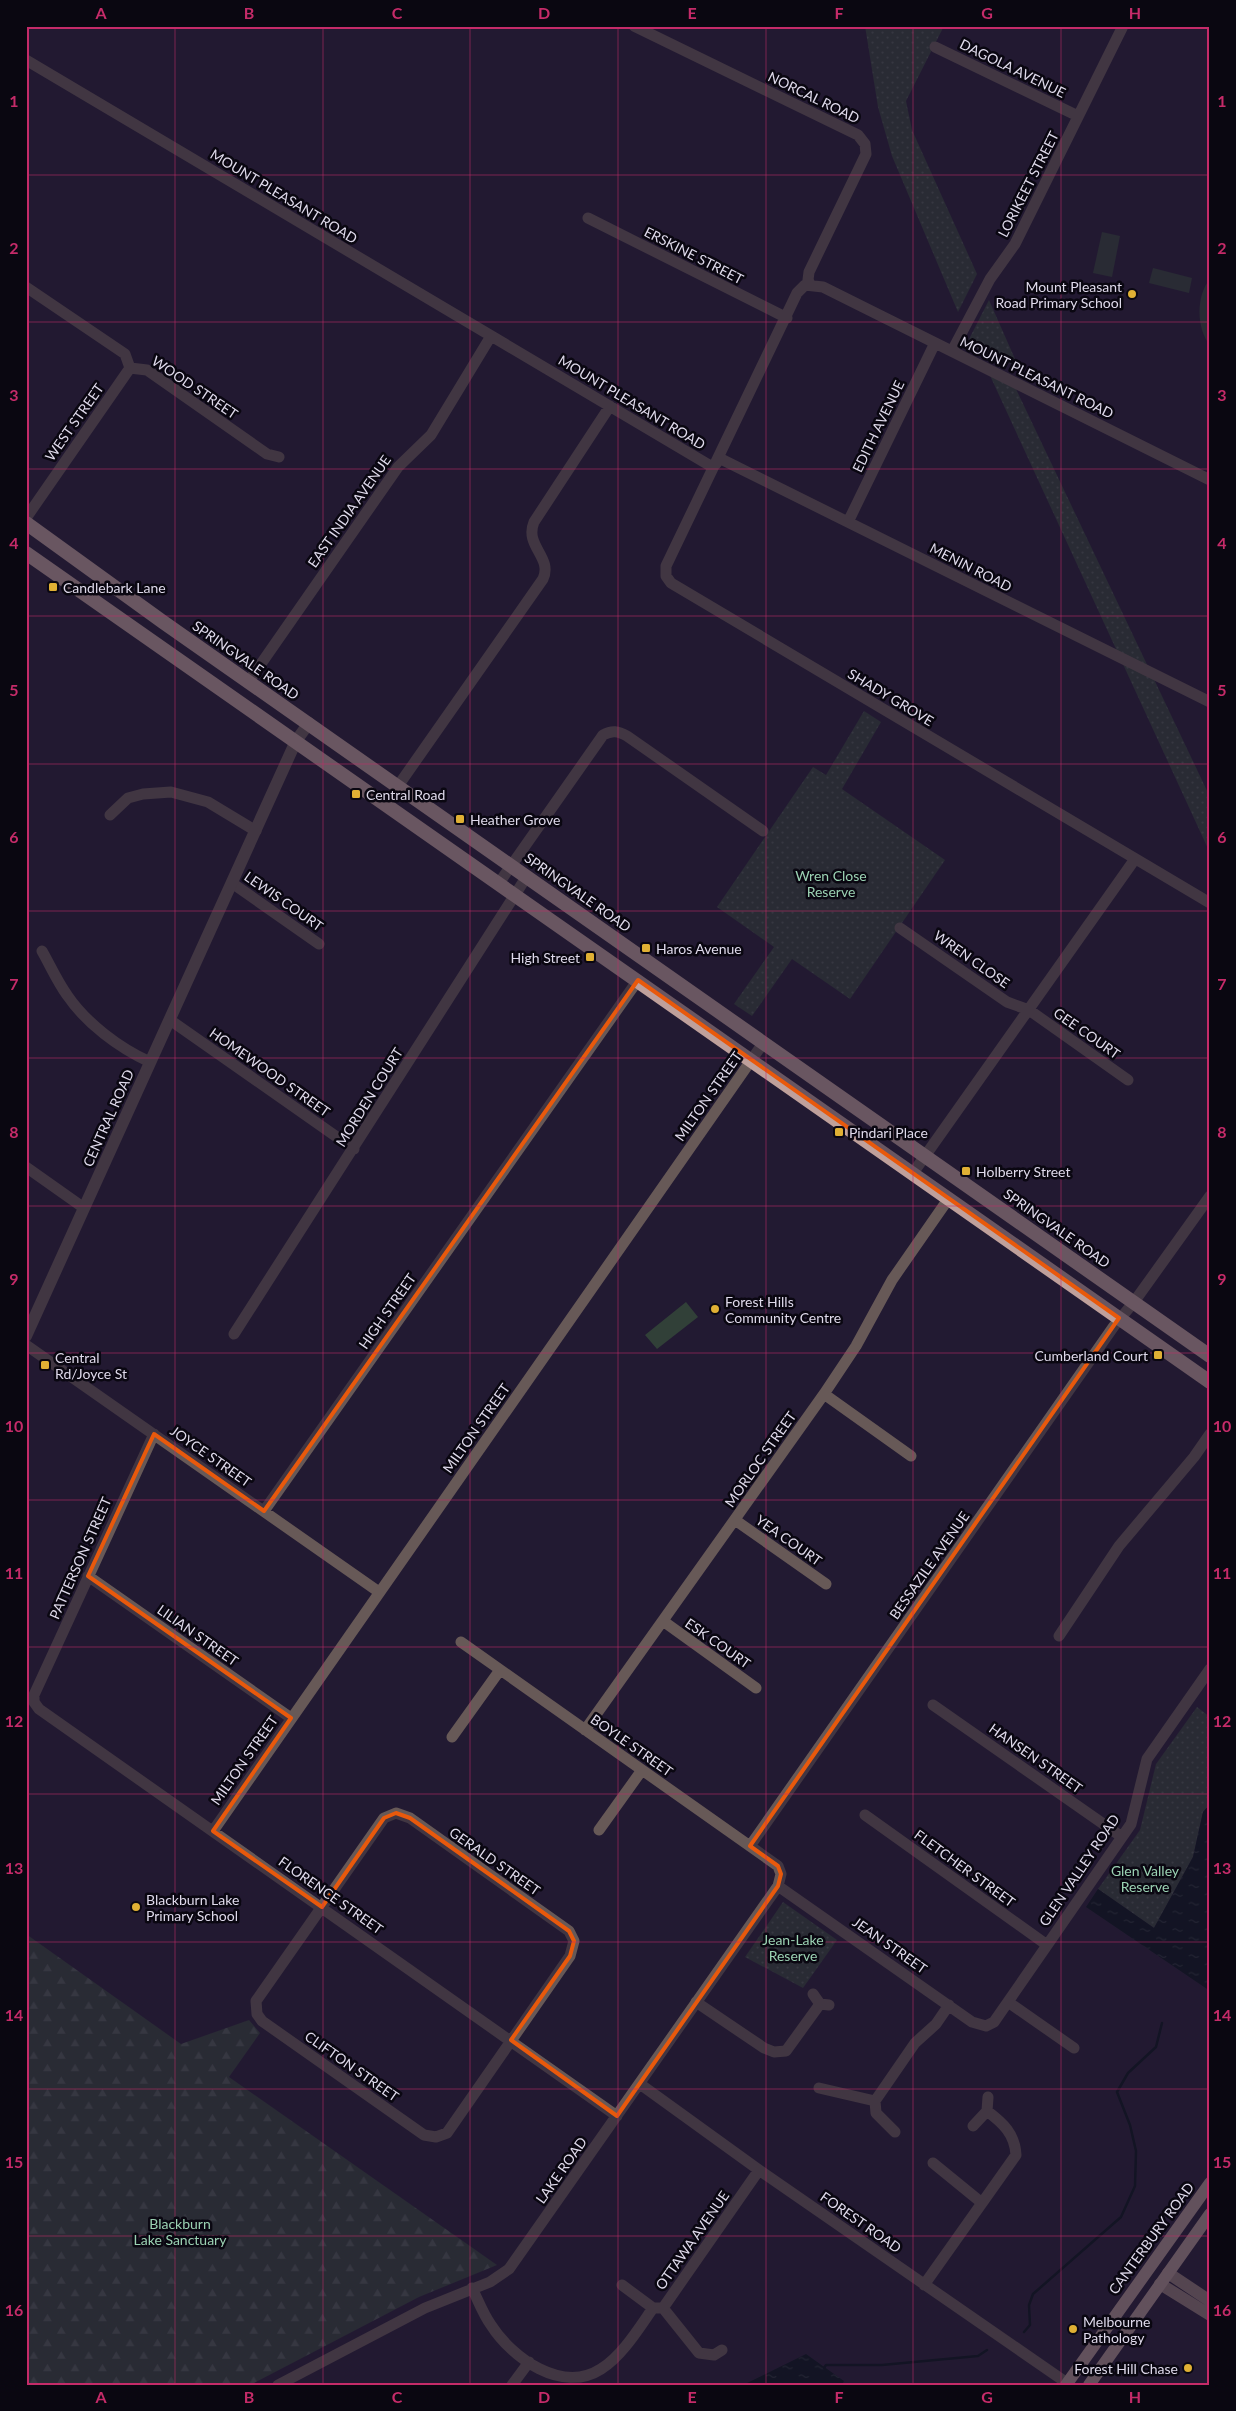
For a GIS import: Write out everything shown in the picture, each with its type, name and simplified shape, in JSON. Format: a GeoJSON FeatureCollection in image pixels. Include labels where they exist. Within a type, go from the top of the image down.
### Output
{"type":"FeatureCollection","features":[{"type":"Feature","properties":{"kind":"highway","name":"SPRINGVALE ROAD"},"geometry":{"type":"LineString","coordinates":[[26,523],[1210,1356]]}},
{"type":"Feature","properties":{"kind":"highway"},"geometry":{"type":"LineString","coordinates":[[26,553],[1210,1382]]}},
{"type":"Feature","properties":{"kind":"main road","name":"CANTERBURY ROAD"},"geometry":{"type":"LineString","coordinates":[[1066,2384],[1210,2183]]}},
{"type":"Feature","properties":{"kind":"main road"},"geometry":{"type":"LineString","coordinates":[[1089,2385],[1210,2214]]}},
{"type":"Feature","properties":{"kind":"main road"},"geometry":{"type":"LineString","coordinates":[[1149,2266],[1210,2315]]}},
{"type":"Feature","properties":{"kind":"main road"},"geometry":{"type":"LineString","coordinates":[[1164,2278],[1210,2301]]}},
{"type":"Feature","properties":{"kind":"street","name":"NORCAL ROAD"},"geometry":{"type":"LineString","coordinates":[[634,26],[858,135],[864,144],[866,154],[808,272],[810,284]]}},
{"type":"Feature","properties":{"kind":"street","name":"LORIKEET STREET"},"geometry":{"type":"LineString","coordinates":[[952,351],[990,279],[1015,244],[1123,26]]}},
{"type":"Feature","properties":{"kind":"street","name":"DAGOLA AVENUE"},"geometry":{"type":"LineString","coordinates":[[935,47],[1078,116]]}},
{"type":"Feature","properties":{"kind":"street","name":"MOUNT PLEASANT ROAD"},"geometry":{"type":"LineString","coordinates":[[26,60],[709,465],[717,461],[797,294],[805,285],[810,284],[823,287],[1210,480]]}},
{"type":"Feature","properties":{"kind":"street","name":"ERSKINE STREET"},"geometry":{"type":"LineString","coordinates":[[588,218],[787,318]]}},
{"type":"Feature","properties":{"kind":"street","name":"WOOD STREET"},"geometry":{"type":"LineString","coordinates":[[26,287],[125,354],[130,368],[147,370],[267,454],[279,457]]}},
{"type":"Feature","properties":{"kind":"street","name":"EAST INDIA AVENUE"},"geometry":{"type":"LineString","coordinates":[[249,681],[398,466],[431,435],[490,336]]}},
{"type":"Feature","properties":{"kind":"street","name":"EDITH AVENUE"},"geometry":{"type":"LineString","coordinates":[[848,522],[935,343]]}},
{"type":"Feature","properties":{"kind":"street","name":"WEST STREET"},"geometry":{"type":"LineString","coordinates":[[26,518],[130,368]]}},
{"type":"Feature","properties":{"kind":"street"},"geometry":{"type":"LineString","coordinates":[[398,786],[543,579],[546,572],[545,564],[530,532],[610,406]]}},
{"type":"Feature","properties":{"kind":"street","name":"MENIN ROAD"},"geometry":{"type":"LineString","coordinates":[[717,461],[848,522],[1210,702]]}},
{"type":"Feature","properties":{"kind":"street","name":"SHADY GROVE"},"geometry":{"type":"LineString","coordinates":[[717,461],[666,566],[666,576],[671,583],[1210,903]]}},
{"type":"Feature","properties":{"kind":"street","name":"CENTRAL ROAD"},"geometry":{"type":"LineString","coordinates":[[26,1336],[296,741],[308,723]]}},
{"type":"Feature","properties":{"kind":"street"},"geometry":{"type":"LineString","coordinates":[[499,883],[603,735],[609,731],[627,736],[763,831]]}},
{"type":"Feature","properties":{"kind":"street"},"geometry":{"type":"LineString","coordinates":[[110,815],[128,798],[143,794],[171,792],[208,802],[256,831]]}},
{"type":"Feature","properties":{"kind":"street"},"geometry":{"type":"LineString","coordinates":[[913,1173],[1134,859]]}},
{"type":"Feature","properties":{"kind":"street","name":"MORDEN COURT"},"geometry":{"type":"LineString","coordinates":[[234,1334],[527,876]]}},
{"type":"Feature","properties":{"kind":"street","name":"LEWIS COURT"},"geometry":{"type":"LineString","coordinates":[[232,883],[319,944]]}},
{"type":"Feature","properties":{"kind":"street","name":"WREN CLOSE"},"geometry":{"type":"LineString","coordinates":[[900,928],[1006,1002],[1029,1010]]}},
{"type":"Feature","properties":{"kind":"street"},"geometry":{"type":"LineString","coordinates":[[42,951],[67,995],[84,1015],[121,1046],[150,1062]]}},
{"type":"Feature","properties":{"kind":"street","name":"HIGH STREET"},"geometry":{"type":"LineString","coordinates":[[264,1511],[638,980]]}},
{"type":"Feature","properties":{"kind":"street","name":"GEE COURT"},"geometry":{"type":"LineString","coordinates":[[1029,1010],[1128,1080]]}},
{"type":"Feature","properties":{"kind":"street","name":"HOMEWOOD STREET"},"geometry":{"type":"LineString","coordinates":[[170,1020],[354,1149]]}},
{"type":"Feature","properties":{"kind":"street","name":"MILTON STREET"},"geometry":{"type":"LineString","coordinates":[[213,1831],[764,1042]]}},
{"type":"Feature","properties":{"kind":"street"},"geometry":{"type":"LineString","coordinates":[[26,1167],[84,1208]]}},
{"type":"Feature","properties":{"kind":"street","name":"BESSAZILE AVENUE"},"geometry":{"type":"LineString","coordinates":[[750,1846],[1120,1318],[1134,1302],[1210,1196]]}},
{"type":"Feature","properties":{"kind":"street","name":"MORLOC STREET"},"geometry":{"type":"LineString","coordinates":[[585,1730],[824,1394],[856,1346],[892,1280],[949,1198]]}},
{"type":"Feature","properties":{"kind":"street","name":"JOYCE STREET"},"geometry":{"type":"LineString","coordinates":[[26,1345],[379,1592]]}},
{"type":"Feature","properties":{"kind":"street"},"geometry":{"type":"LineString","coordinates":[[824,1394],[911,1456]]}},
{"type":"Feature","properties":{"kind":"street","name":"PATTERSON STREET"},"geometry":{"type":"LineString","coordinates":[[34,1695],[154,1434]]}},
{"type":"Feature","properties":{"kind":"street"},"geometry":{"type":"LineString","coordinates":[[1058,1636],[1119,1546],[1194,1457],[1210,1434]]}},
{"type":"Feature","properties":{"kind":"street","name":"YEA COURT"},"geometry":{"type":"LineString","coordinates":[[735,1520],[826,1584]]}},
{"type":"Feature","properties":{"kind":"street","name":"LILIAN STREET"},"geometry":{"type":"LineString","coordinates":[[88,1576],[291,1718]]}},
{"type":"Feature","properties":{"kind":"street","name":"ESK COURT"},"geometry":{"type":"LineString","coordinates":[[663,1622],[756,1688]]}},
{"type":"Feature","properties":{"kind":"street","name":"BOYLE STREET"},"geometry":{"type":"LineString","coordinates":[[461,1642],[778,1866],[782,1874]]}},
{"type":"Feature","properties":{"kind":"street","name":"GLEN VALLEY ROAD"},"geometry":{"type":"LineString","coordinates":[[986,2026],[994,2022],[1131,1824],[1147,1760],[1210,1669]]}},
{"type":"Feature","properties":{"kind":"street"},"geometry":{"type":"LineString","coordinates":[[452,1738],[500,1670]]}},
{"type":"Feature","properties":{"kind":"street","name":"FLORENCE STREET"},"geometry":{"type":"LineString","coordinates":[[34,1695],[34,1702],[39,1709],[617,2116]]}},
{"type":"Feature","properties":{"kind":"street","name":"HANSEN STREET"},"geometry":{"type":"LineString","coordinates":[[933,1705],[1122,1837]]}},
{"type":"Feature","properties":{"kind":"street"},"geometry":{"type":"LineString","coordinates":[[599,1830],[642,1770]]}},
{"type":"Feature","properties":{"kind":"street","name":"GERALD STREET"},"geometry":{"type":"LineString","coordinates":[[322,1907],[384,1818],[396,1813],[418,1824],[569,1931],[574,1941],[570,1956],[511,2040]]}},
{"type":"Feature","properties":{"kind":"street","name":"FLETCHER STREET"},"geometry":{"type":"LineString","coordinates":[[865,1815],[1047,1945]]}},
{"type":"Feature","properties":{"kind":"street","name":"LAKE ROAD"},"geometry":{"type":"LineString","coordinates":[[278,2385],[424,2308],[490,2282],[509,2269],[778,1886],[782,1874]]}},
{"type":"Feature","properties":{"kind":"street","name":"JEAN STREET"},"geometry":{"type":"LineString","coordinates":[[778,1886],[972,2022],[986,2026]]}},
{"type":"Feature","properties":{"kind":"street","name":"CLIFTON STREET"},"geometry":{"type":"LineString","coordinates":[[322,1907],[256,2001],[257,2014],[262,2021],[424,2136],[436,2138],[447,2133],[511,2040]]}},
{"type":"Feature","properties":{"kind":"street"},"geometry":{"type":"LineString","coordinates":[[696,2002],[764,2048],[774,2052],[786,2051],[820,2001]]}},
{"type":"Feature","properties":{"kind":"street"},"geometry":{"type":"LineString","coordinates":[[1008,2002],[1074,2048]]}},
{"type":"Feature","properties":{"kind":"street"},"geometry":{"type":"LineString","coordinates":[[895,2132],[876,2113],[875,2101],[915,2043],[936,2024],[949,2005]]}},
{"type":"Feature","properties":{"kind":"street","name":"FOREST ROAD"},"geometry":{"type":"LineString","coordinates":[[640,2084],[759,2170],[1066,2384]]}},
{"type":"Feature","properties":{"kind":"street"},"geometry":{"type":"LineString","coordinates":[[819,2088],[875,2101]]}},
{"type":"Feature","properties":{"kind":"street"},"geometry":{"type":"LineString","coordinates":[[973,2126],[987,2112],[988,2097]]}},
{"type":"Feature","properties":{"kind":"street"},"geometry":{"type":"LineString","coordinates":[[924,2285],[1016,2155],[1016,2143],[1004,2125],[987,2112]]}},
{"type":"Feature","properties":{"kind":"street"},"geometry":{"type":"LineString","coordinates":[[933,2163],[982,2203]]}},
{"type":"Feature","properties":{"kind":"street","name":"OTTAWA AVENUE"},"geometry":{"type":"LineString","coordinates":[[472,2288],[482,2311],[499,2337],[529,2362],[555,2376],[585,2380],[601,2370],[619,2354],[658,2308],[759,2170]]}},
{"type":"Feature","properties":{"kind":"street"},"geometry":{"type":"LineString","coordinates":[[622,2285],[658,2308],[699,2353],[714,2355],[722,2350]]}},
{"type":"Feature","properties":{"kind":"street"},"geometry":{"type":"LineString","coordinates":[[512,2385],[529,2362]]}},
{"type":"Feature","properties":{"kind":"highlighted area"},"geometry":{"type":"Polygon","coordinates":[[[638,980],[1119,1318],[750,1846],[778,1866],[781,1874],[778,1886],[617,2116],[511,2040],[570,1956],[574,1941],[569,1931],[410,1818],[396,1813],[384,1818],[322,1907],[213,1831],[291,1718],[88,1576],[154,1434],[264,1511],[638,980]]]}},
{"type":"Feature","properties":{"kind":"green space"},"geometry":{"type":"Polygon","coordinates":[[[865,26],[944,26],[906,101],[912,130],[977,274],[958,312],[892,156],[878,107],[865,26]]]}},
{"type":"Feature","properties":{"kind":"green space"},"geometry":{"type":"Polygon","coordinates":[[[1102,232],[1120,236],[1112,277],[1093,273],[1102,232]]]}},
{"type":"Feature","properties":{"kind":"green space"},"geometry":{"type":"Polygon","coordinates":[[[1153,268],[1192,278],[1189,293],[1149,283],[1153,268]]]}},
{"type":"Feature","properties":{"kind":"green space"},"geometry":{"type":"Polygon","coordinates":[[[1210,279],[1210,345],[1202,330],[1200,303],[1205,286],[1210,279]]]}},
{"type":"Feature","properties":{"kind":"green space"},"geometry":{"type":"Polygon","coordinates":[[[989,300],[1019,368],[967,343],[989,300]]]}},
{"type":"Feature","properties":{"kind":"green space"},"geometry":{"type":"Polygon","coordinates":[[[987,369],[1016,389],[1210,797],[1210,853],[987,369]]]}},
{"type":"Feature","properties":{"kind":"green space","name":"Wren Close Reserve"},"geometry":{"type":"Polygon","coordinates":[[[864,711],[881,722],[842,789],[945,860],[850,999],[792,959],[752,1016],[734,1004],[774,947],[717,907],[813,767],[826,775],[864,711]]]}},
{"type":"Feature","properties":{"kind":"green space"},"geometry":{"type":"Polygon","coordinates":[[[686,1302],[698,1317],[657,1349],[645,1335],[686,1302]]]}},
{"type":"Feature","properties":{"kind":"green space","name":"Glen Valley Reserve"},"geometry":{"type":"Polygon","coordinates":[[[1197,1707],[1210,1717],[1210,1804],[1203,1812],[1193,1857],[1154,1928],[1098,1889],[1140,1830],[1156,1764],[1197,1707]]]}},
{"type":"Feature","properties":{"kind":"green space","name":"Jean-Lake Reserve"},"geometry":{"type":"Polygon","coordinates":[[[783,1902],[837,1940],[803,1988],[745,1957],[783,1902]]]}},
{"type":"Feature","properties":{"kind":"green space","name":"Blackburn Lake Sanctuary"},"geometry":{"type":"Polygon","coordinates":[[[26,1934],[181,2044],[249,2020],[260,2033],[229,2077],[497,2265],[419,2297],[250,2385],[26,2385],[26,1934]]]}},
{"type":"Feature","properties":{"kind":"water"},"geometry":{"type":"Polygon","coordinates":[[[1210,1804],[1210,1991],[1086,1907],[1098,1889],[1154,1928],[1193,1857],[1203,1812],[1210,1804]]]}},
{"type":"Feature","properties":{"kind":"water"},"geometry":{"type":"Polygon","coordinates":[[[806,2354],[844,2381],[842,2385],[743,2385],[806,2354]]]}},
{"type":"Feature","properties":{"kind":"waterway"},"geometry":{"type":"LineString","coordinates":[[1024,2332],[1030,2325],[1029,2305],[1033,2294],[1121,2217],[1135,2186],[1136,2151],[1130,2125],[1117,2092],[1128,2073],[1156,2047],[1162,2023]]}},
{"type":"Feature","properties":{"kind":"waterway"},"geometry":{"type":"LineString","coordinates":[[824,2368],[826,2365],[882,2365],[978,2356],[987,2350]]}},
{"type":"Feature","properties":{"kind":"place","name":"Mount Pleasant Road Primary School"},"geometry":{"type":"Point","coordinates":[1132,294]}},
{"type":"Feature","properties":{"kind":"place","name":"Candlebark Lane"},"geometry":{"type":"Point","coordinates":[53,587]}},
{"type":"Feature","properties":{"kind":"place","name":"Central Road"},"geometry":{"type":"Point","coordinates":[356,794]}},
{"type":"Feature","properties":{"kind":"place","name":"Heather Grove"},"geometry":{"type":"Point","coordinates":[460,819]}},
{"type":"Feature","properties":{"kind":"place","name":"Haros Avenue"},"geometry":{"type":"Point","coordinates":[646,948]}},
{"type":"Feature","properties":{"kind":"place","name":"High Street"},"geometry":{"type":"Point","coordinates":[590,957]}},
{"type":"Feature","properties":{"kind":"place","name":"Pindari Place"},"geometry":{"type":"Point","coordinates":[839,1132]}},
{"type":"Feature","properties":{"kind":"place","name":"Holberry Street"},"geometry":{"type":"Point","coordinates":[966,1171]}},
{"type":"Feature","properties":{"kind":"place","name":"Forest Hills Community Centre"},"geometry":{"type":"Point","coordinates":[715,1309]}},
{"type":"Feature","properties":{"kind":"place","name":"Cumberland Court"},"geometry":{"type":"Point","coordinates":[1158,1355]}},
{"type":"Feature","properties":{"kind":"place","name":"Central Rd/Joyce St"},"geometry":{"type":"Point","coordinates":[45,1365]}},
{"type":"Feature","properties":{"kind":"place","name":"Blackburn Lake Primary School"},"geometry":{"type":"Point","coordinates":[136,1907]}},
{"type":"Feature","properties":{"kind":"place","name":"Melbourne Pathology"},"geometry":{"type":"Point","coordinates":[1073,2329]}},
{"type":"Feature","properties":{"kind":"place","name":"Forest Hill Chase"},"geometry":{"type":"Point","coordinates":[1188,2368]}}]}
